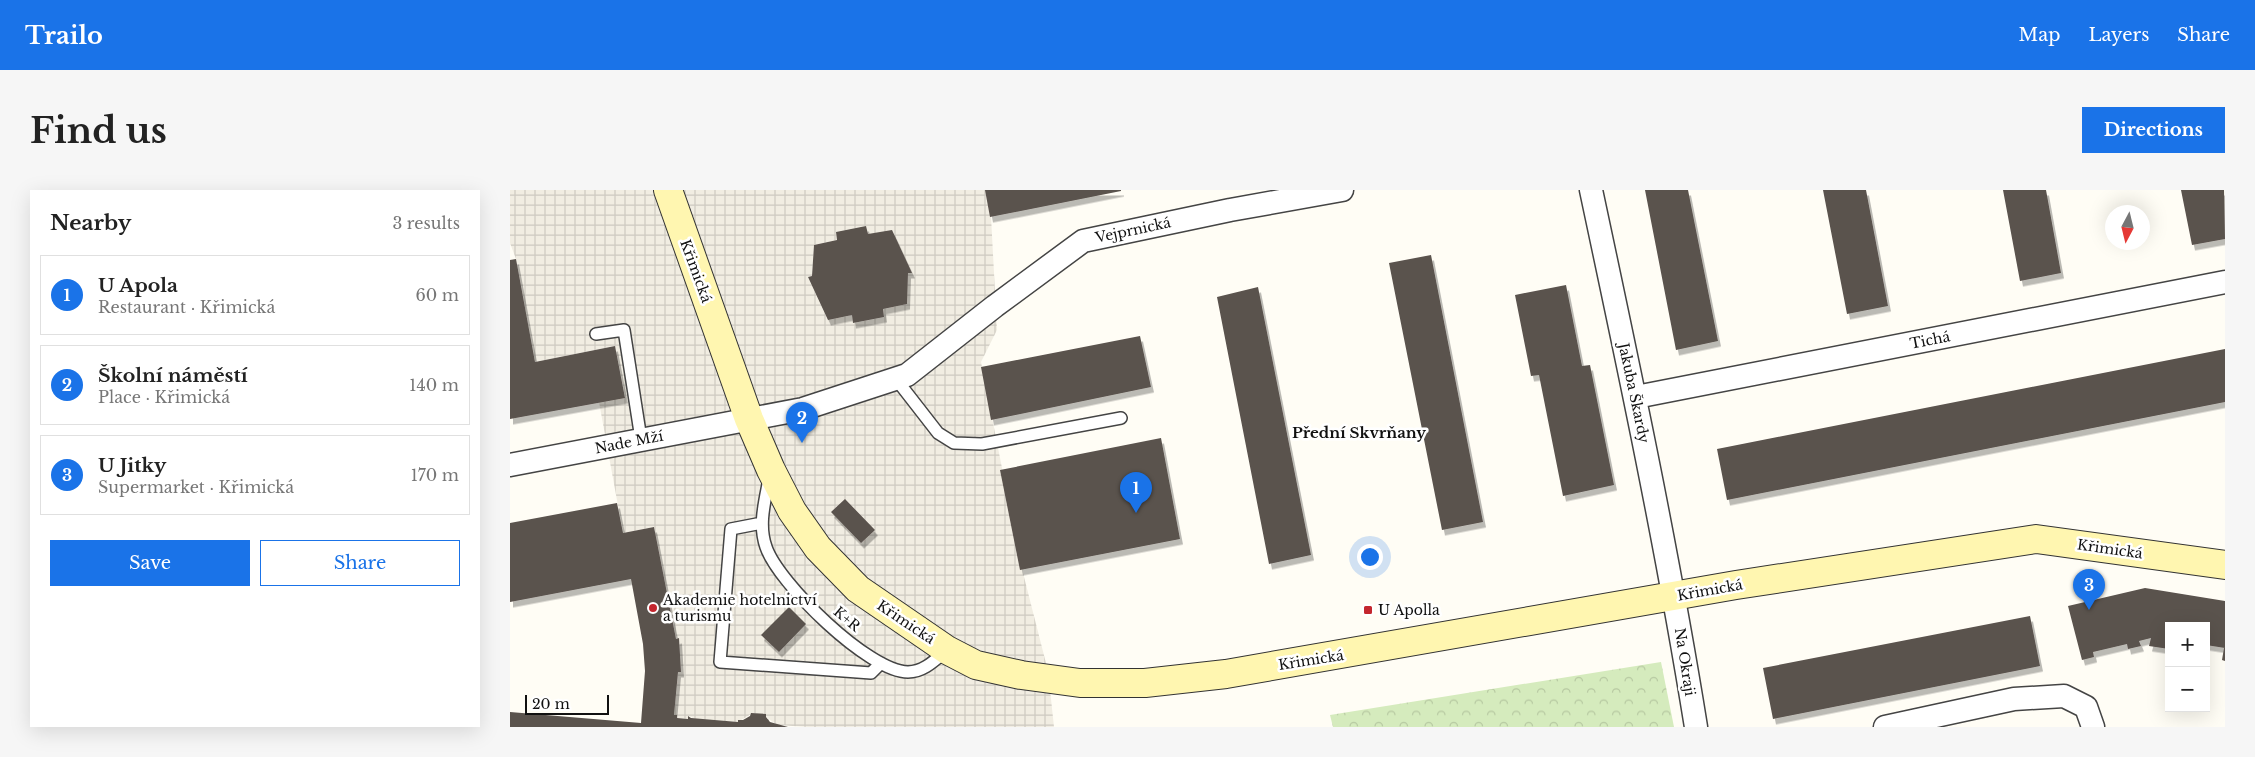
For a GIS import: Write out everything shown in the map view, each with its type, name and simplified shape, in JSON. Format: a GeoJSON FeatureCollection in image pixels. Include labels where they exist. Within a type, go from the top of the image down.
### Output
{"type":"FeatureCollection","features":[{"type":"Feature","properties":{"kind":"main road","name":"Křimická"},"geometry":{"type":"LineString","coordinates":[[668,190],[749,419],[771,470],[792,511],[818,548],[858,589],[947,650],[976,665],[1021,675],[1080,683],[1144,683],[1236,672],[1736,585],[2036,539],[2225,564]]}},
{"type":"Feature","properties":{"kind":"street","name":"Vejprnická"},"geometry":{"type":"LineString","coordinates":[[902,377],[1083,241],[1230,210],[1342,190]]}},
{"type":"Feature","properties":{"kind":"street","name":"Jakuba Škardy"},"geometry":{"type":"LineString","coordinates":[[1591,190],[1636,397],[1675,597]]}},
{"type":"Feature","properties":{"kind":"street","name":"Tichá"},"geometry":{"type":"LineString","coordinates":[[1636,397],[2225,282]]}},
{"type":"Feature","properties":{"kind":"street","name":"Nade Mží"},"geometry":{"type":"LineString","coordinates":[[510,465],[803,409],[902,377]]}},
{"type":"Feature","properties":{"kind":"street","name":"Na Okraji"},"geometry":{"type":"LineString","coordinates":[[1675,597],[1696,727]]}},
{"type":"Feature","properties":{"kind":"street"},"geometry":{"type":"LineString","coordinates":[[1885,727],[2014,699],[2064,696],[2086,707],[2093,727]]}},
{"type":"Feature","properties":{"kind":"lane"},"geometry":{"type":"LineString","coordinates":[[596,334],[624,330],[641,439]]}},
{"type":"Feature","properties":{"kind":"lane"},"geometry":{"type":"LineString","coordinates":[[902,377],[938,433],[954,443],[982,444],[1122,418]]}},
{"type":"Feature","properties":{"kind":"lane","name":"K+R"},"geometry":{"type":"LineString","coordinates":[[771,470],[762,522],[766,548],[773,563],[796,593],[854,645],[881,663],[896,670],[910,672],[930,665],[947,650]]}},
{"type":"Feature","properties":{"kind":"lane"},"geometry":{"type":"LineString","coordinates":[[762,522],[731,529],[720,662],[871,673],[881,663]]}},
{"type":"Feature","properties":{"kind":"green space"},"geometry":{"type":"Polygon","coordinates":[[[1661,662],[1674,727],[1333,727],[1330,715],[1661,662]]]}},
{"type":"Feature","properties":{"kind":"shaded area"},"geometry":{"type":"Polygon","coordinates":[[[510,190],[986,190],[991,216],[997,330],[981,362],[1022,569],[1048,671],[1054,727],[808,727],[777,725],[765,716],[753,713],[738,722],[695,719],[689,716],[688,719],[677,718],[677,715],[674,715],[678,672],[681,672],[679,638],[676,639],[654,527],[623,533],[599,402],[625,397],[615,346],[535,362],[516,259],[510,243],[510,190]],[[866,226],[836,232],[837,240],[814,245],[812,276],[808,277],[828,320],[852,315],[853,323],[884,317],[883,309],[906,304],[908,273],[911,273],[868,234],[866,226]]]}},
{"type":"Feature","properties":{"kind":"building"},"geometry":{"type":"Polygon","coordinates":[[[985,190],[1121,190],[1121,191],[990,217],[985,190]]]}},
{"type":"Feature","properties":{"kind":"building"},"geometry":{"type":"Polygon","coordinates":[[[1645,190],[1688,190],[1718,341],[1676,350],[1645,190]]]}},
{"type":"Feature","properties":{"kind":"building"},"geometry":{"type":"Polygon","coordinates":[[[1823,190],[1866,190],[1888,306],[1847,314],[1823,190]]]}},
{"type":"Feature","properties":{"kind":"building"},"geometry":{"type":"Polygon","coordinates":[[[2003,190],[2046,190],[2061,273],[2020,281],[2003,190]]]}},
{"type":"Feature","properties":{"kind":"building"},"geometry":{"type":"Polygon","coordinates":[[[2181,190],[2224,190],[2225,239],[2192,245],[2181,190]]]}},
{"type":"Feature","properties":{"kind":"building"},"geometry":{"type":"Polygon","coordinates":[[[866,226],[868,234],[892,230],[912,273],[908,273],[907,304],[883,309],[884,317],[853,323],[852,315],[828,320],[808,277],[812,276],[814,245],[837,240],[836,232],[866,226]]]}},
{"type":"Feature","properties":{"kind":"building"},"geometry":{"type":"Polygon","coordinates":[[[1431,255],[1483,522],[1442,530],[1389,263],[1431,255]]]}},
{"type":"Feature","properties":{"kind":"building"},"geometry":{"type":"Polygon","coordinates":[[[516,259],[535,362],[615,346],[625,398],[510,419],[510,260],[516,259]]]}},
{"type":"Feature","properties":{"kind":"building"},"geometry":{"type":"Polygon","coordinates":[[[1566,285],[1582,366],[1590,365],[1614,485],[1563,496],[1539,375],[1531,376],[1515,295],[1566,285]]]}},
{"type":"Feature","properties":{"kind":"building"},"geometry":{"type":"Polygon","coordinates":[[[1258,287],[1311,555],[1269,564],[1217,297],[1258,287]]]}},
{"type":"Feature","properties":{"kind":"building"},"geometry":{"type":"Polygon","coordinates":[[[1140,336],[1151,387],[991,420],[981,367],[1140,336]]]}},
{"type":"Feature","properties":{"kind":"building"},"geometry":{"type":"Polygon","coordinates":[[[2225,349],[2225,402],[1727,500],[1717,449],[2225,349]]]}},
{"type":"Feature","properties":{"kind":"building"},"geometry":{"type":"Polygon","coordinates":[[[1161,438],[1180,539],[1020,570],[1000,470],[1161,438]]]}},
{"type":"Feature","properties":{"kind":"building"},"geometry":{"type":"Polygon","coordinates":[[[845,499],[875,530],[861,543],[831,512],[845,499]]]}},
{"type":"Feature","properties":{"kind":"building"},"geometry":{"type":"Polygon","coordinates":[[[617,503],[623,533],[654,527],[676,639],[679,638],[681,672],[678,672],[674,715],[677,715],[677,718],[688,719],[688,716],[691,718],[738,722],[738,720],[743,720],[750,716],[751,713],[766,714],[770,722],[788,727],[510,727],[510,712],[641,723],[645,671],[643,644],[631,579],[510,602],[510,523],[617,503]]]}},
{"type":"Feature","properties":{"kind":"building"},"geometry":{"type":"Polygon","coordinates":[[[2145,588],[2225,601],[2225,648],[2210,646],[2210,622],[2165,622],[2165,648],[2149,646],[2151,638],[2139,641],[2141,646],[2128,649],[2127,644],[2093,652],[2094,657],[2082,660],[2068,606],[2145,588]]]}},
{"type":"Feature","properties":{"kind":"building"},"geometry":{"type":"Polygon","coordinates":[[[789,607],[806,624],[779,652],[761,635],[789,607]]]}},
{"type":"Feature","properties":{"kind":"building"},"geometry":{"type":"Polygon","coordinates":[[[2030,616],[2040,666],[1773,719],[1763,668],[2030,616]]]}},
{"type":"Feature","properties":{"kind":"building"},"geometry":{"type":"Polygon","coordinates":[[[2225,648],[2225,661],[2222,660],[2225,648]]]}},
{"type":"Feature","properties":{"kind":"place","name":"Školní náměstí"},"geometry":{"type":"Point","coordinates":[802,443]}},
{"type":"Feature","properties":{"kind":"place","name":"U Apola"},"geometry":{"type":"Point","coordinates":[1136,513]}},
{"type":"Feature","properties":{"kind":"place","name":"Akademie hotelnictví a turismu"},"geometry":{"type":"Point","coordinates":[653,608]}},
{"type":"Feature","properties":{"kind":"place","name":"U Apolla"},"geometry":{"type":"Point","coordinates":[1368,610]}},
{"type":"Feature","properties":{"kind":"place","name":"U Jitky"},"geometry":{"type":"Point","coordinates":[2089,610]}},
{"type":"Feature","properties":{"kind":"district","name":"Přední Skvrňany"},"geometry":{"type":"Point","coordinates":[1359,433]}}]}
